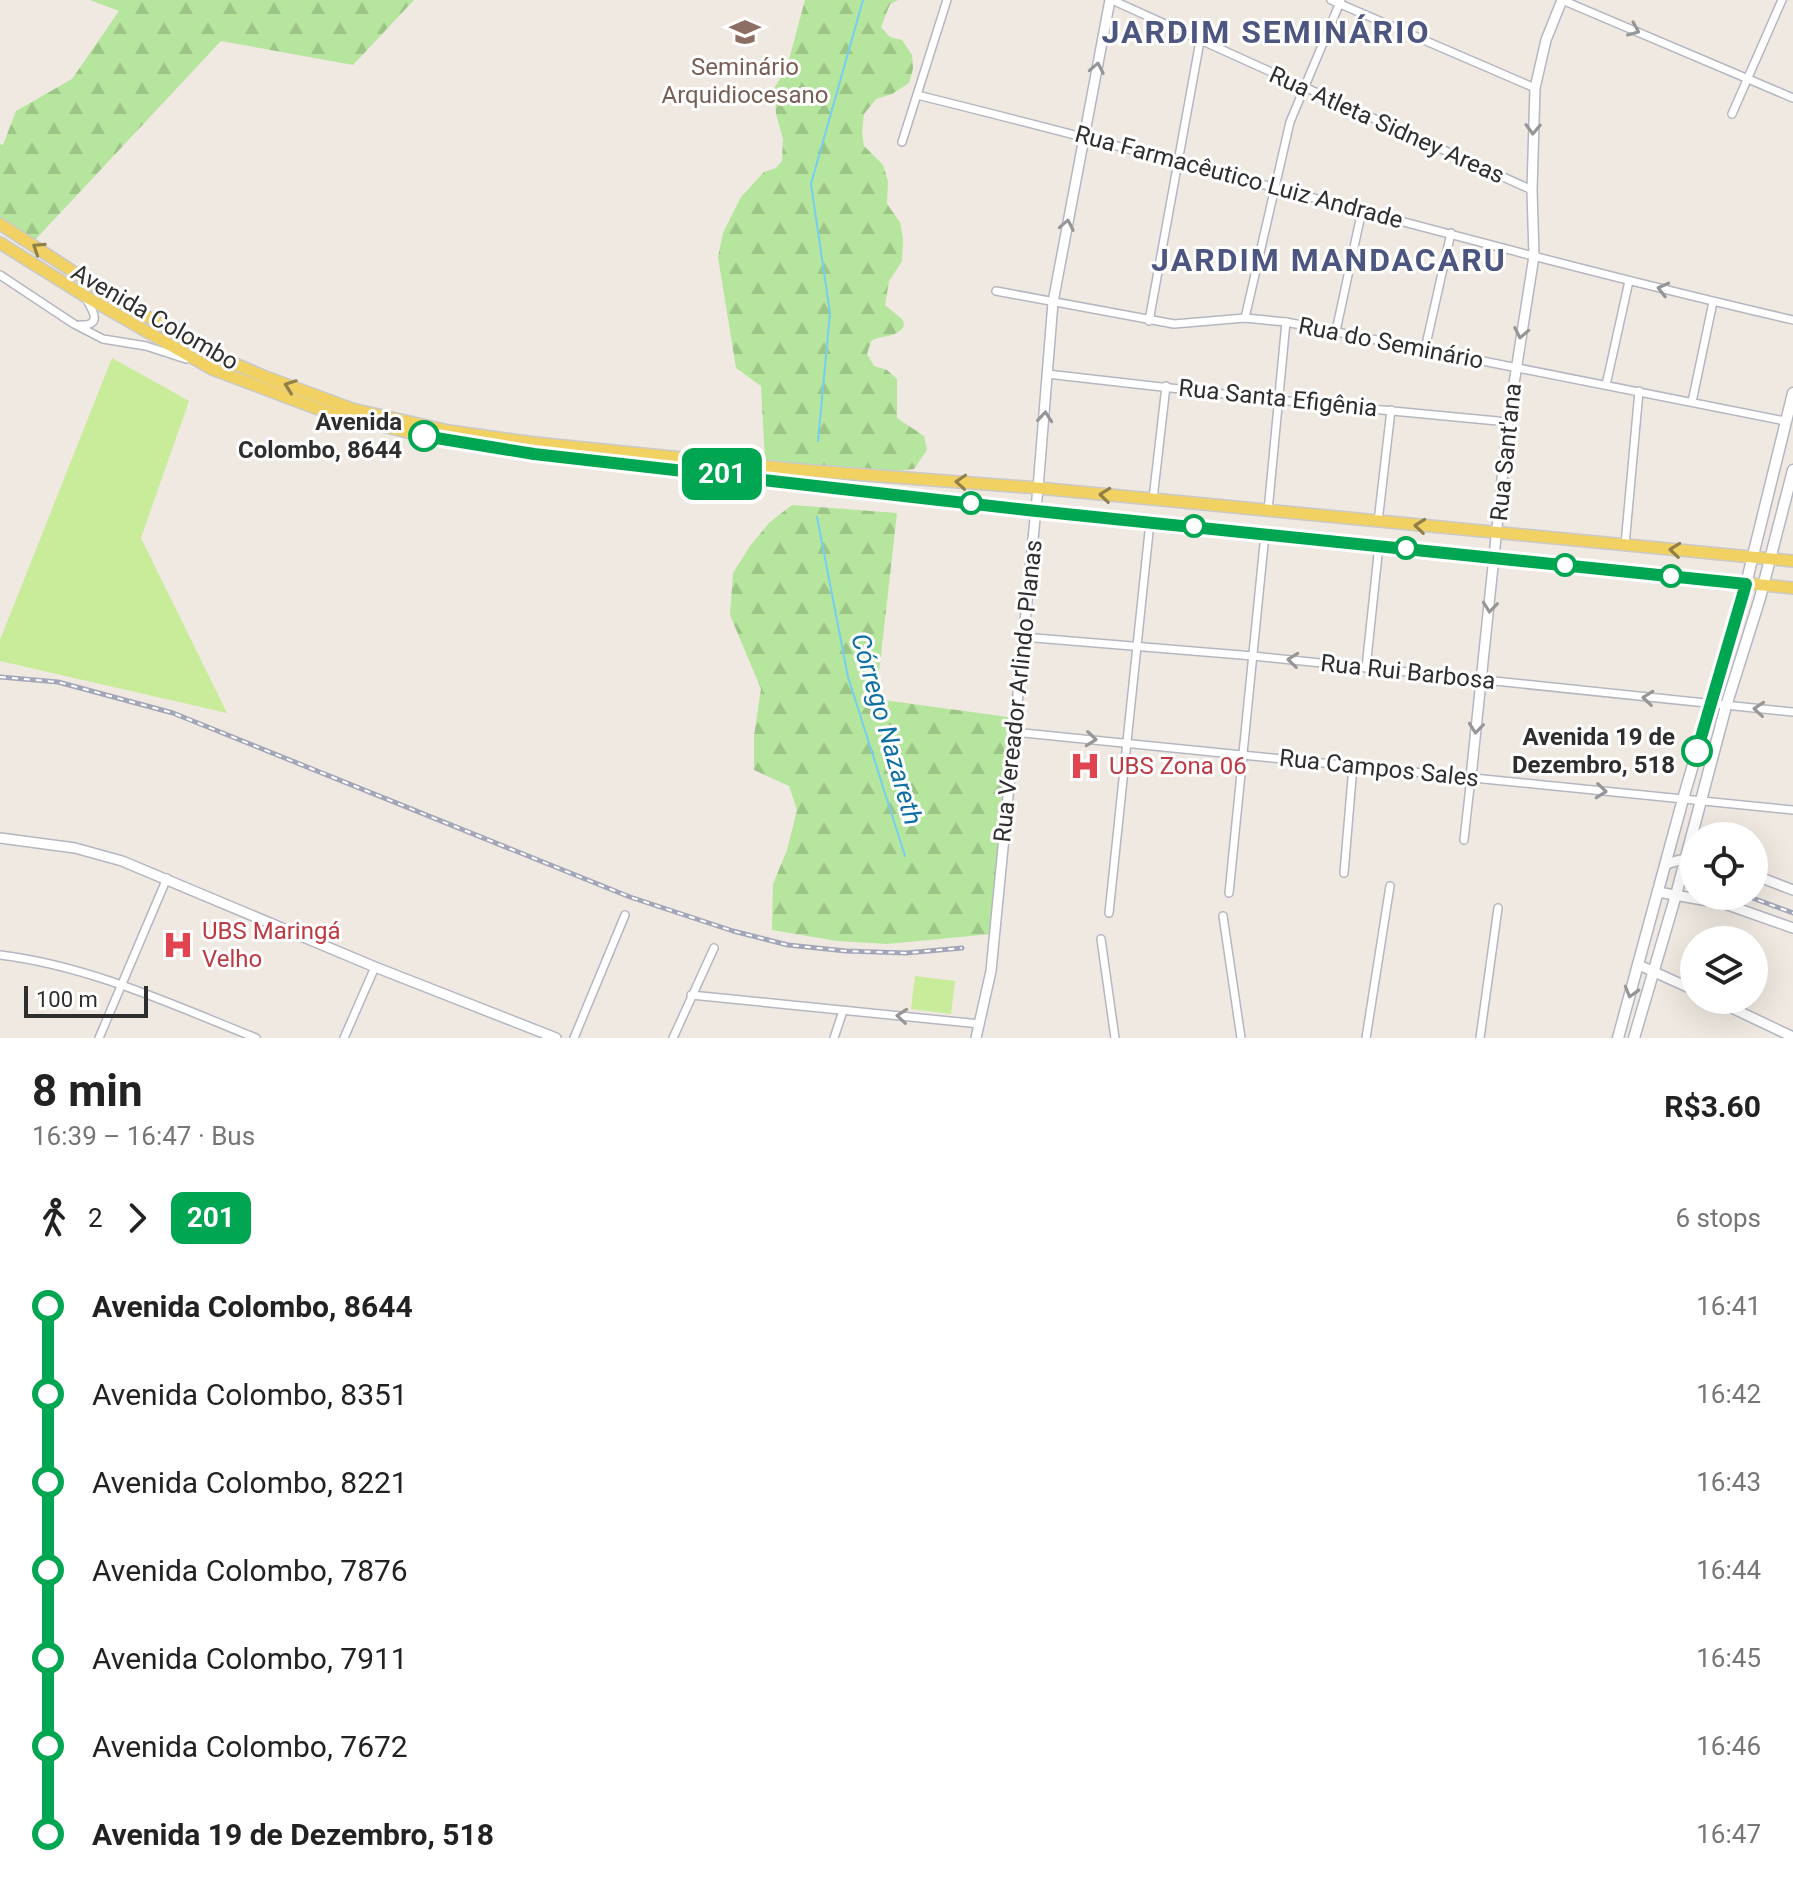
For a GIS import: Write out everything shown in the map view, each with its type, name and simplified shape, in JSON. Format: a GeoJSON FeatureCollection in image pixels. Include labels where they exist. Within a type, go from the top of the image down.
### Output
{"type":"FeatureCollection","features":[{"type":"Feature","properties":{"kind":"main road","name":"Avenida Colombo"},"geometry":{"type":"LineString","coordinates":[[0,224],[103,291],[212,354],[352,409],[449,431],[535,443],[801,470],[1038,488],[1793,561]]}},
{"type":"Feature","properties":{"kind":"main road","name":"Avenida Colombo"},"geometry":{"type":"LineString","coordinates":[[0,243],[210,368],[261,390],[329,413],[441,440],[524,453],[1036,511],[1793,588]]}},
{"type":"Feature","properties":{"kind":"main road"},"geometry":{"type":"LineString","coordinates":[[1618,1038],[1746,584],[1793,393]]}},
{"type":"Feature","properties":{"kind":"main road"},"geometry":{"type":"LineString","coordinates":[[1697,822],[1793,470]]}},
{"type":"Feature","properties":{"kind":"main road"},"geometry":{"type":"LineString","coordinates":[[1768,488],[1787,494]]}},
{"type":"Feature","properties":{"kind":"main road"},"geometry":{"type":"LineString","coordinates":[[1207,528],[1209,505]]}},
{"type":"Feature","properties":{"kind":"main road"},"geometry":{"type":"LineString","coordinates":[[1634,1038],[1680,886]]}},
{"type":"Feature","properties":{"kind":"street"},"geometry":{"type":"LineString","coordinates":[[902,142],[947,0]]}},
{"type":"Feature","properties":{"kind":"street","name":"Rua Atleta Sidney Areas"},"geometry":{"type":"LineString","coordinates":[[1111,0],[1532,190]]}},
{"type":"Feature","properties":{"kind":"street","name":"Rua Vereador Arlindo Planas"},"geometry":{"type":"LineString","coordinates":[[976,1038],[992,956],[1036,511],[1053,302],[1111,0]]}},
{"type":"Feature","properties":{"kind":"street"},"geometry":{"type":"LineString","coordinates":[[1562,0],[1793,98]]}},
{"type":"Feature","properties":{"kind":"street","name":"Rua Sant'ana"},"geometry":{"type":"LineString","coordinates":[[1464,840],[1508,422],[1534,256],[1535,88],[1546,40],[1562,0]]}},
{"type":"Feature","properties":{"kind":"street"},"geometry":{"type":"LineString","coordinates":[[1732,114],[1782,0],[1793,5]]}},
{"type":"Feature","properties":{"kind":"street"},"geometry":{"type":"LineString","coordinates":[[1245,318],[1290,122],[1337,1],[1535,88]]}},
{"type":"Feature","properties":{"kind":"street"},"geometry":{"type":"LineString","coordinates":[[1149,321],[1200,41]]}},
{"type":"Feature","properties":{"kind":"street","name":"Rua Farmacêutico Luiz Andrade"},"geometry":{"type":"LineString","coordinates":[[917,95],[1180,160],[1629,281],[1793,320]]}},
{"type":"Feature","properties":{"kind":"street"},"geometry":{"type":"LineString","coordinates":[[1336,331],[1362,210]]}},
{"type":"Feature","properties":{"kind":"street"},"geometry":{"type":"LineString","coordinates":[[1425,349],[1451,233]]}},
{"type":"Feature","properties":{"kind":"street"},"geometry":{"type":"LineString","coordinates":[[0,275],[74,324],[103,339],[168,352],[210,368]]}},
{"type":"Feature","properties":{"kind":"street"},"geometry":{"type":"LineString","coordinates":[[1606,385],[1629,281]]}},
{"type":"Feature","properties":{"kind":"street","name":"Rua do Seminário"},"geometry":{"type":"LineString","coordinates":[[996,291],[1149,321],[1192,324],[1245,318],[1286,322],[1785,421]]}},
{"type":"Feature","properties":{"kind":"street"},"geometry":{"type":"LineString","coordinates":[[74,324],[84,326],[95,321],[96,316],[85,296]]}},
{"type":"Feature","properties":{"kind":"street"},"geometry":{"type":"LineString","coordinates":[[1692,402],[1713,302]]}},
{"type":"Feature","properties":{"kind":"street"},"geometry":{"type":"LineString","coordinates":[[1268,511],[1286,322]]}},
{"type":"Feature","properties":{"kind":"street","name":"Rua Santa Efigênia"},"geometry":{"type":"LineString","coordinates":[[1047,374],[1508,422]]}},
{"type":"Feature","properties":{"kind":"street"},"geometry":{"type":"LineString","coordinates":[[1153,499],[1166,386]]}},
{"type":"Feature","properties":{"kind":"street"},"geometry":{"type":"LineString","coordinates":[[1625,545],[1639,391]]}},
{"type":"Feature","properties":{"kind":"street"},"geometry":{"type":"LineString","coordinates":[[1378,522],[1391,410]]}},
{"type":"Feature","properties":{"kind":"street"},"geometry":{"type":"LineString","coordinates":[[1109,913],[1150,522]]}},
{"type":"Feature","properties":{"kind":"street"},"geometry":{"type":"LineString","coordinates":[[1229,893],[1265,534]]}},
{"type":"Feature","properties":{"kind":"street"},"geometry":{"type":"LineString","coordinates":[[1366,668],[1379,545]]}},
{"type":"Feature","properties":{"kind":"street","name":"Rua Rui Barbosa"},"geometry":{"type":"LineString","coordinates":[[1023,637],[1253,656],[1793,712]]}},
{"type":"Feature","properties":{"kind":"street","name":"Rua Campos Sales"},"geometry":{"type":"LineString","coordinates":[[1013,732],[1793,810]]}},
{"type":"Feature","properties":{"kind":"street"},"geometry":{"type":"LineString","coordinates":[[1344,873],[1353,766]]}},
{"type":"Feature","properties":{"kind":"street"},"geometry":{"type":"LineString","coordinates":[[0,838],[75,848],[122,861],[375,967],[556,1038]]}},
{"type":"Feature","properties":{"kind":"street"},"geometry":{"type":"LineString","coordinates":[[1666,864],[1680,863]]}},
{"type":"Feature","properties":{"kind":"street"},"geometry":{"type":"LineString","coordinates":[[99,1038],[167,878]]}},
{"type":"Feature","properties":{"kind":"street"},"geometry":{"type":"LineString","coordinates":[[1768,880],[1793,890]]}},
{"type":"Feature","properties":{"kind":"street"},"geometry":{"type":"LineString","coordinates":[[1366,1038],[1390,886]]}},
{"type":"Feature","properties":{"kind":"street"},"geometry":{"type":"LineString","coordinates":[[1658,892],[1725,904],[1793,928]]}},
{"type":"Feature","properties":{"kind":"street"},"geometry":{"type":"LineString","coordinates":[[1480,1038],[1498,908]]}},
{"type":"Feature","properties":{"kind":"street"},"geometry":{"type":"LineString","coordinates":[[574,1038],[625,915]]}},
{"type":"Feature","properties":{"kind":"street"},"geometry":{"type":"LineString","coordinates":[[1223,916],[1241,1038]]}},
{"type":"Feature","properties":{"kind":"street"},"geometry":{"type":"LineString","coordinates":[[1101,939],[1115,1038]]}},
{"type":"Feature","properties":{"kind":"street"},"geometry":{"type":"LineString","coordinates":[[673,1038],[714,948]]}},
{"type":"Feature","properties":{"kind":"street"},"geometry":{"type":"LineString","coordinates":[[0,955],[74,970],[121,984],[256,1038]]}},
{"type":"Feature","properties":{"kind":"street"},"geometry":{"type":"LineString","coordinates":[[1639,965],[1680,984]]}},
{"type":"Feature","properties":{"kind":"street"},"geometry":{"type":"LineString","coordinates":[[344,1038],[375,967]]}},
{"type":"Feature","properties":{"kind":"street"},"geometry":{"type":"LineString","coordinates":[[691,995],[980,1024]]}},
{"type":"Feature","properties":{"kind":"street"},"geometry":{"type":"LineString","coordinates":[[834,1038],[843,1011]]}},
{"type":"Feature","properties":{"kind":"street"},"geometry":{"type":"LineString","coordinates":[[1745,1014],[1793,1037]]}},
{"type":"Feature","properties":{"kind":"green space"},"geometry":{"type":"Polygon","coordinates":[[[90,0],[414,0],[353,65],[221,41],[34,241],[0,218],[0,144],[3,145],[16,111],[72,79],[119,11],[90,0]]]}},
{"type":"Feature","properties":{"kind":"green space"},"geometry":{"type":"Polygon","coordinates":[[[805,0],[898,0],[890,4],[881,27],[890,37],[902,40],[912,55],[913,69],[909,83],[892,94],[876,99],[864,114],[862,132],[864,146],[883,165],[888,181],[887,204],[900,222],[903,239],[902,261],[889,281],[885,305],[903,320],[904,326],[893,335],[871,341],[867,354],[874,366],[887,370],[897,379],[897,418],[924,436],[927,450],[914,469],[898,471],[765,461],[761,386],[736,368],[718,257],[723,233],[741,197],[764,172],[776,168],[782,161],[783,139],[776,114],[775,87],[787,67],[805,0]]]}},
{"type":"Feature","properties":{"kind":"green space"},"geometry":{"type":"Polygon","coordinates":[[[112,358],[189,401],[141,538],[227,713],[0,661],[0,640],[112,358]]]}},
{"type":"Feature","properties":{"kind":"green space"},"geometry":{"type":"Polygon","coordinates":[[[792,505],[897,513],[876,699],[1008,717],[991,934],[887,944],[837,941],[772,930],[773,884],[787,850],[797,810],[789,786],[754,770],[754,736],[761,689],[730,615],[733,573],[770,522],[792,505]]]}},
{"type":"Feature","properties":{"kind":"green space"},"geometry":{"type":"Polygon","coordinates":[[[915,976],[955,981],[951,1014],[911,1009],[915,976]]]}},
{"type":"Feature","properties":{"kind":"waterway","name":"Córrego Nazareth"},"geometry":{"type":"LineString","coordinates":[[818,441],[830,313],[811,184],[863,0]]}},
{"type":"Feature","properties":{"kind":"waterway","name":"Córrego Nazareth"},"geometry":{"type":"LineString","coordinates":[[817,517],[848,677],[905,856]]}},
{"type":"Feature","properties":{"kind":"railway"},"geometry":{"type":"LineString","coordinates":[[0,677],[58,682],[173,713],[630,897],[733,931],[788,945],[846,951],[906,953],[962,948]]}},
{"type":"Feature","properties":{"kind":"railway"},"geometry":{"type":"LineString","coordinates":[[1768,904],[1793,913]]}},
{"type":"Feature","properties":{"kind":"bus line","name":"201"},"geometry":{"type":"LineString","coordinates":[[424,436],[534,454],[1027,510],[1746,584],[1697,751]]}},
{"type":"Feature","properties":{"kind":"place","name":"Seminário Arquidiocesano"},"geometry":{"type":"Point","coordinates":[745,32]}},
{"type":"Feature","properties":{"kind":"place","name":"Avenida Colombo, 8644"},"geometry":{"type":"Point","coordinates":[424,436]}},
{"type":"Feature","properties":{"kind":"place","name":"Avenida 19 de Dezembro, 518"},"geometry":{"type":"Point","coordinates":[1697,751]}},
{"type":"Feature","properties":{"kind":"place","name":"UBS Zona 06"},"geometry":{"type":"Point","coordinates":[1085,766]}},
{"type":"Feature","properties":{"kind":"place","name":"UBS Maringá Velho"},"geometry":{"type":"Point","coordinates":[178,945]}},
{"type":"Feature","properties":{"kind":"district","name":"JARDIM SEMINÁRIO"},"geometry":{"type":"Point","coordinates":[1266,32]}},
{"type":"Feature","properties":{"kind":"district","name":"JARDIM MANDACARU"},"geometry":{"type":"Point","coordinates":[1329,260]}}]}
